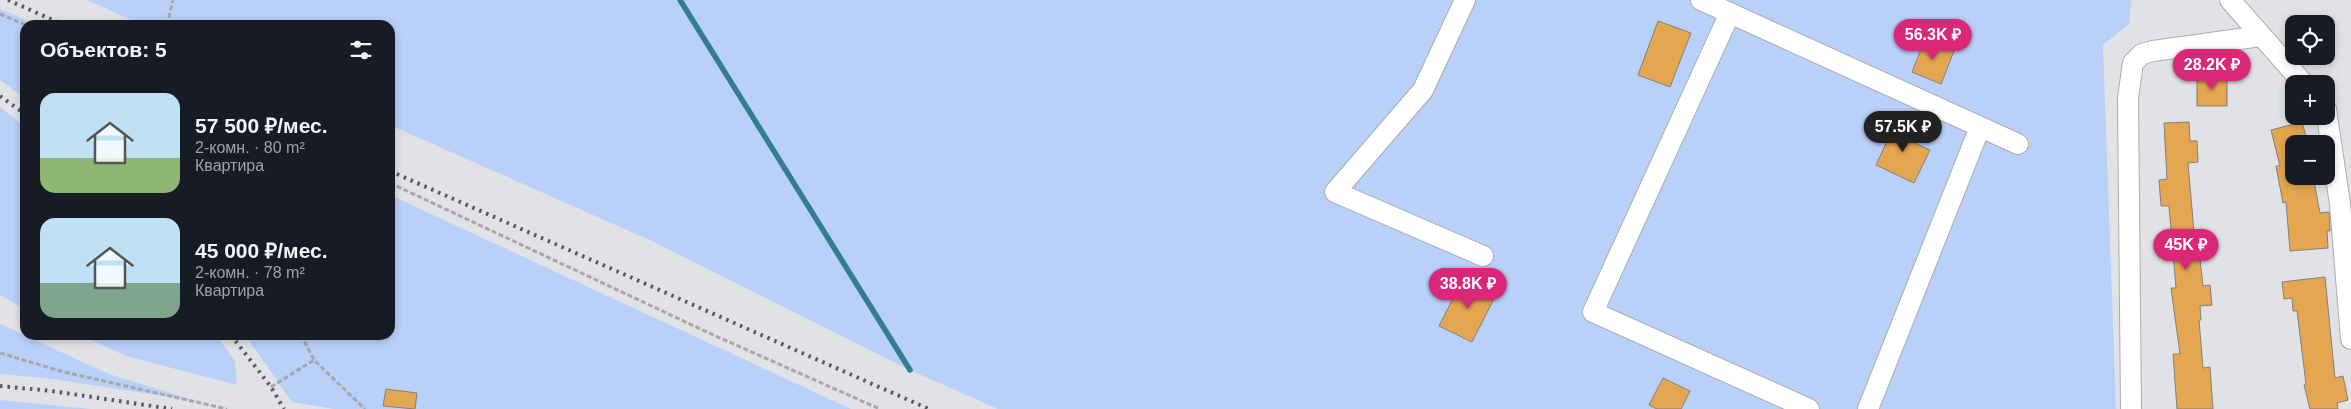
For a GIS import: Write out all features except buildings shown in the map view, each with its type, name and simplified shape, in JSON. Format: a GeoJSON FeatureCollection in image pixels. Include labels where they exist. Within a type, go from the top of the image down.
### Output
{"type":"FeatureCollection","features":[{"type":"Feature","properties":{"kind":"lane"},"geometry":{"type":"LineString","coordinates":[[1465,0],[1423,90],[1335,192],[1482,256]]}},
{"type":"Feature","properties":{"kind":"lane"},"geometry":{"type":"LineString","coordinates":[[1701,0],[2018,144]]}},
{"type":"Feature","properties":{"kind":"lane"},"geometry":{"type":"LineString","coordinates":[[2230,0],[2296,75]]}},
{"type":"Feature","properties":{"kind":"lane"},"geometry":{"type":"LineString","coordinates":[[1730,13],[1593,312],[1809,409]]}},
{"type":"Feature","properties":{"kind":"lane"},"geometry":{"type":"LineString","coordinates":[[2131,409],[2128,98],[2133,63],[2142,54],[2153,51],[2261,36]]}},
{"type":"Feature","properties":{"kind":"lane"},"geometry":{"type":"LineString","coordinates":[[2328,125],[2340,204],[2351,339]]}},
{"type":"Feature","properties":{"kind":"lane"},"geometry":{"type":"LineString","coordinates":[[1868,409],[1980,127]]}},
{"type":"Feature","properties":{"kind":"path"},"geometry":{"type":"LineString","coordinates":[[169,20],[173,0]]}},
{"type":"Feature","properties":{"kind":"path"},"geometry":{"type":"LineString","coordinates":[[0,14],[20,22]]}},
{"type":"Feature","properties":{"kind":"path"},"geometry":{"type":"LineString","coordinates":[[395,185],[708,333],[880,409]]}},
{"type":"Feature","properties":{"kind":"path"},"geometry":{"type":"LineString","coordinates":[[304,340],[314,360],[365,409]]}},
{"type":"Feature","properties":{"kind":"path"},"geometry":{"type":"LineString","coordinates":[[0,353],[64,372],[227,409]]}},
{"type":"Feature","properties":{"kind":"path"},"geometry":{"type":"LineString","coordinates":[[271,387],[314,360]]}},
{"type":"Feature","properties":{"kind":"shaded area"},"geometry":{"type":"Polygon","coordinates":[[[87,0],[2131,0],[2129,24],[2103,45],[2116,409],[998,409],[910,370],[654,242],[395,127],[395,20],[131,20],[87,0]]]}},
{"type":"Feature","properties":{"kind":"shaded area"},"geometry":{"type":"Polygon","coordinates":[[[0,9],[26,20],[20,20],[20,94],[0,80],[0,9]]]}},
{"type":"Feature","properties":{"kind":"shaded area"},"geometry":{"type":"Polygon","coordinates":[[[0,107],[20,123],[20,306],[0,295],[0,107]]]}},
{"type":"Feature","properties":{"kind":"shaded area"},"geometry":{"type":"Polygon","coordinates":[[[395,197],[851,409],[334,409],[292,402],[249,340],[395,340],[395,197]]]}},
{"type":"Feature","properties":{"kind":"shaded area"},"geometry":{"type":"Polygon","coordinates":[[[0,324],[20,333],[20,340],[35,340],[109,374],[196,401],[53,379],[0,374],[0,324]]]}},
{"type":"Feature","properties":{"kind":"shaded area"},"geometry":{"type":"Polygon","coordinates":[[[92,340],[220,340],[235,361],[237,385],[126,356],[92,340]]]}},
{"type":"Feature","properties":{"kind":"shaded area"},"geometry":{"type":"Polygon","coordinates":[[[0,400],[91,409],[0,409],[0,400]]]}},
{"type":"Feature","properties":{"kind":"waterway"},"geometry":{"type":"LineString","coordinates":[[680,0],[910,370]]}},
{"type":"Feature","properties":{"kind":"railway"},"geometry":{"type":"LineString","coordinates":[[8,0],[53,20]]}},
{"type":"Feature","properties":{"kind":"railway"},"geometry":{"type":"LineString","coordinates":[[0,96],[20,110]]}},
{"type":"Feature","properties":{"kind":"railway"},"geometry":{"type":"LineString","coordinates":[[395,173],[929,409]]}},
{"type":"Feature","properties":{"kind":"railway"},"geometry":{"type":"LineString","coordinates":[[235,340],[271,387],[284,409]]}},
{"type":"Feature","properties":{"kind":"railway"},"geometry":{"type":"LineString","coordinates":[[0,386],[52,391],[172,409]]}}]}
